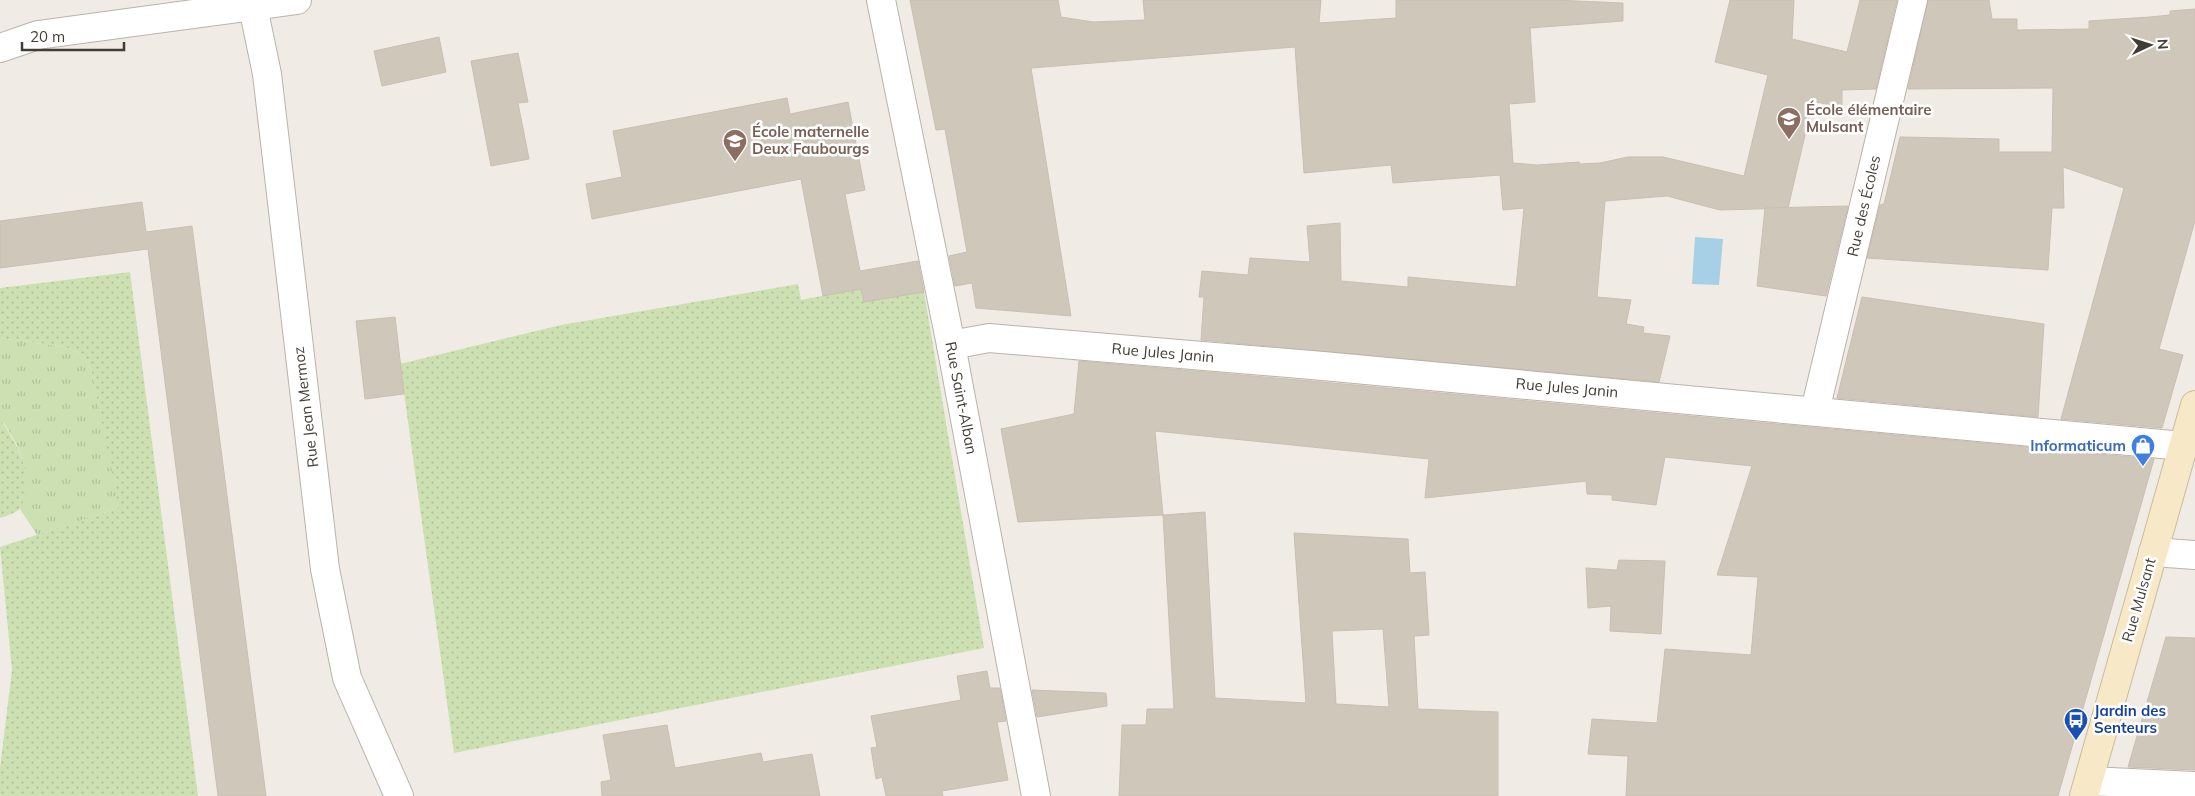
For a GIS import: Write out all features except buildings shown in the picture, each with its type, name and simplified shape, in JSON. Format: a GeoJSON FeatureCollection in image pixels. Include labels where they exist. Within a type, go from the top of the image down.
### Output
{"type":"FeatureCollection","features":[{"type":"Feature","properties":{"kind":"main road","name":"Rue Mulsant"},"geometry":{"type":"LineString","coordinates":[[2086,788],[2195,405]]}},
{"type":"Feature","properties":{"kind":"street"},"geometry":{"type":"LineString","coordinates":[[0,48],[38,35],[297,0]]}},
{"type":"Feature","properties":{"kind":"street","name":"Rue Saint-Alban"},"geometry":{"type":"LineString","coordinates":[[881,0],[951,345],[1036,796]]}},
{"type":"Feature","properties":{"kind":"street","name":"Rue des Écoles"},"geometry":{"type":"LineString","coordinates":[[1815,411],[1913,0]]}},
{"type":"Feature","properties":{"kind":"street","name":"Rue Jean Mermoz"},"geometry":{"type":"LineString","coordinates":[[253,7],[269,90],[325,569],[347,678],[399,796]]}},
{"type":"Feature","properties":{"kind":"street","name":"Rue Jules Janin"},"geometry":{"type":"LineString","coordinates":[[951,345],[989,338],[1815,411],[2183,446]]}},
{"type":"Feature","properties":{"kind":"street"},"geometry":{"type":"LineString","coordinates":[[2153,552],[2195,555]]}},
{"type":"Feature","properties":{"kind":"street"},"geometry":{"type":"LineString","coordinates":[[2086,788],[2195,786]]}},
{"type":"Feature","properties":{"kind":"green space"},"geometry":{"type":"Polygon","coordinates":[[[130,272],[198,796],[0,796],[0,768],[12,670],[0,547],[118,508],[91,370],[82,354],[65,347],[0,338],[0,288],[130,272]]]}},
{"type":"Feature","properties":{"kind":"green space"},"geometry":{"type":"Polygon","coordinates":[[[860,280],[864,302],[924,292],[984,648],[454,753],[400,364],[561,325],[798,284],[801,300],[853,290],[860,280]]]}},
{"type":"Feature","properties":{"kind":"green space"},"geometry":{"type":"Polygon","coordinates":[[[0,338],[65,347],[82,354],[91,370],[118,508],[37,535],[20,509],[26,486],[24,464],[16,443],[4,423],[0,423],[0,338]]]}},
{"type":"Feature","properties":{"kind":"green space"},"geometry":{"type":"Polygon","coordinates":[[[0,423],[3,423],[20,453],[27,475],[28,486],[26,497],[21,507],[11,514],[0,518],[0,423]]]}},
{"type":"Feature","properties":{"kind":"water"},"geometry":{"type":"Polygon","coordinates":[[[1695,237],[1723,239],[1719,285],[1692,284],[1695,237]]]}},
{"type":"Feature","properties":{"kind":"place","name":"École élémentaire Mulsant"},"geometry":{"type":"Point","coordinates":[1789,140]}},
{"type":"Feature","properties":{"kind":"place","name":"École maternelle Deux Faubourgs"},"geometry":{"type":"Point","coordinates":[735,162]}},
{"type":"Feature","properties":{"kind":"place","name":"Informaticum"},"geometry":{"type":"Point","coordinates":[2143,467]}},
{"type":"Feature","properties":{"kind":"place","name":"Jardin des Senteurs"},"geometry":{"type":"Point","coordinates":[2076,741]}}]}
